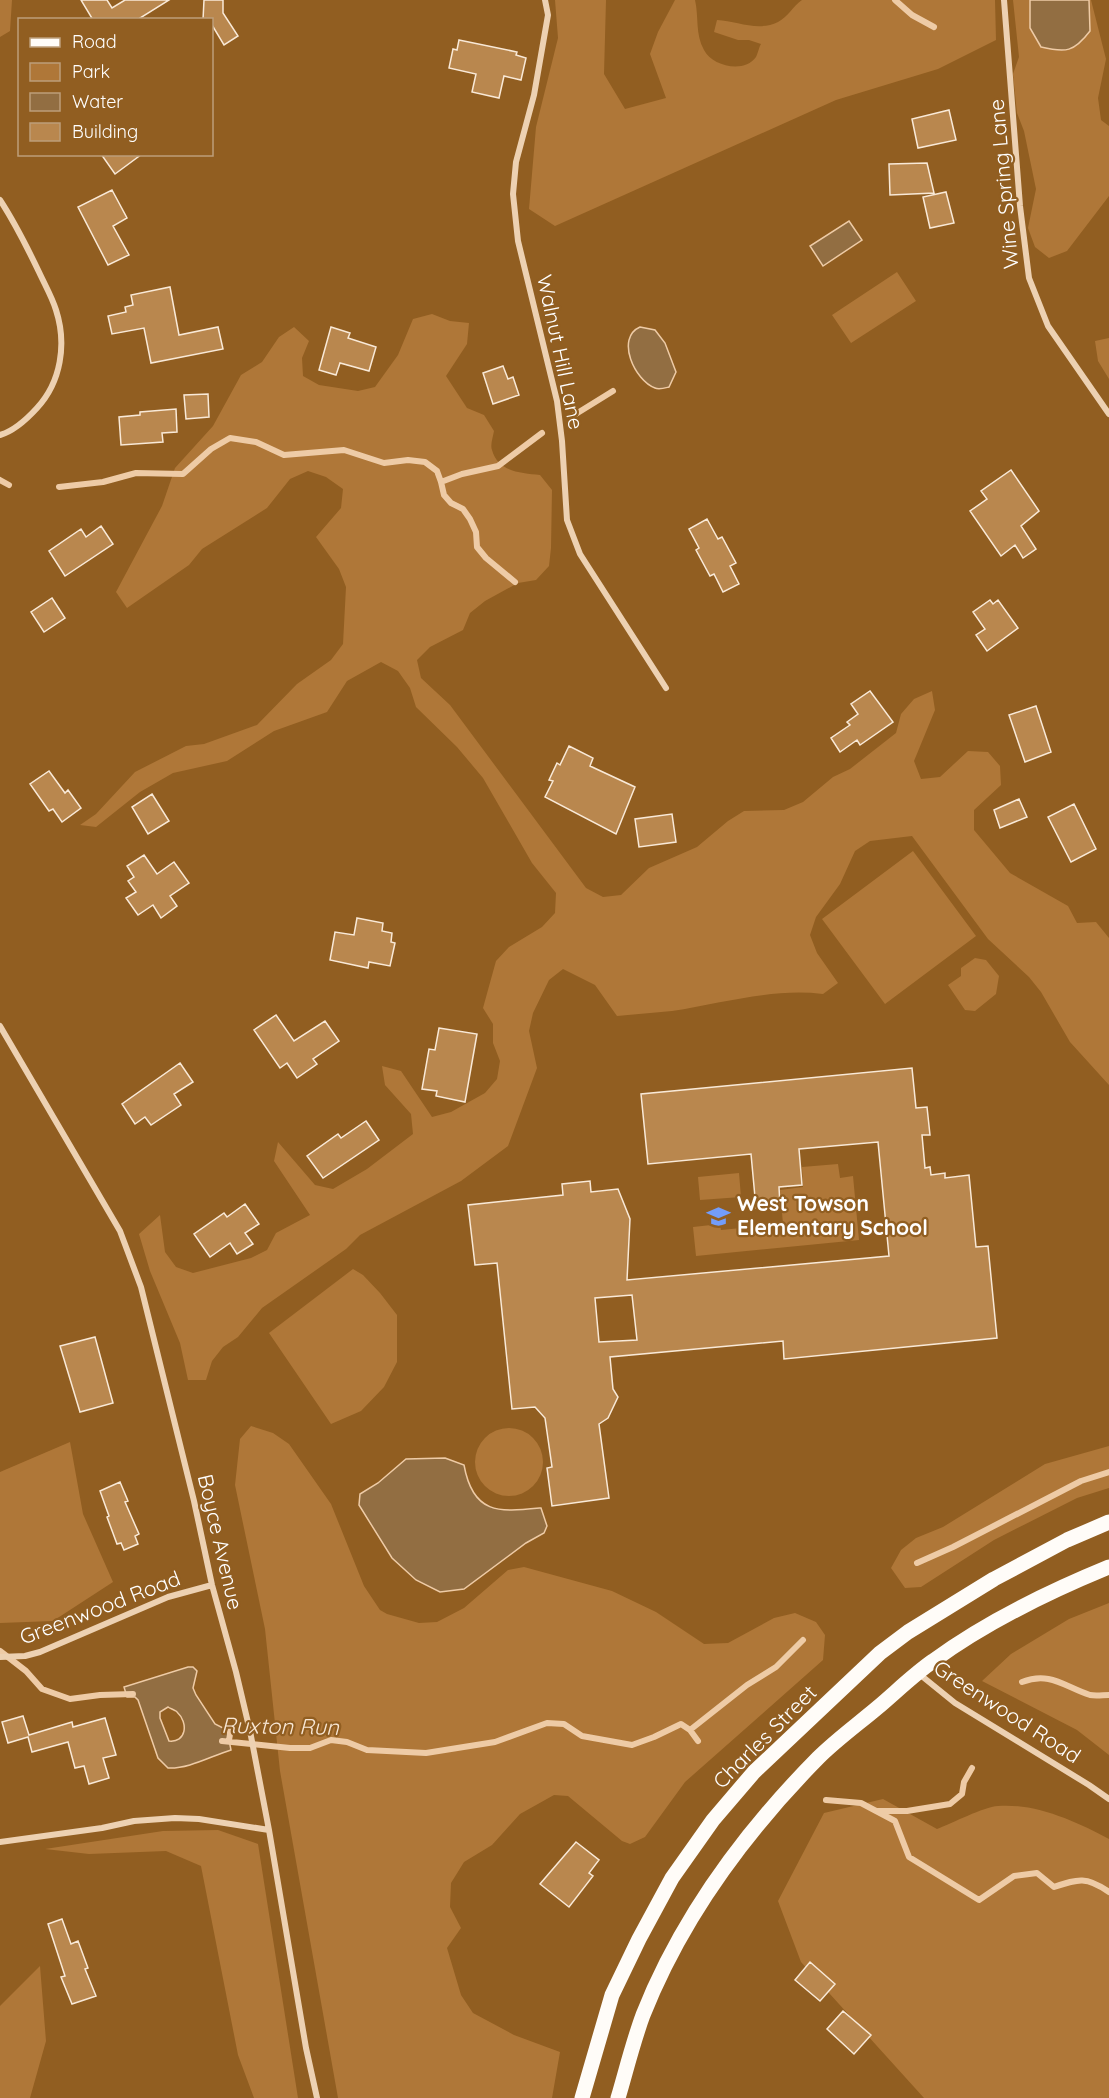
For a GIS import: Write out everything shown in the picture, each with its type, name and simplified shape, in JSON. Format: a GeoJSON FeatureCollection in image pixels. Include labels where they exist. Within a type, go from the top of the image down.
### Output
{"type":"FeatureCollection","features":[{"type":"Feature","properties":{"kind":"main road","name":"Charles Street"},"geometry":{"type":"LineString","coordinates":[[582,2098],[612,1995],[639,1939],[672,1878],[713,1820],[754,1772],[880,1653],[908,1632],[993,1579],[1067,1540],[1109,1522]]}},
{"type":"Feature","properties":{"kind":"main road"},"geometry":{"type":"LineString","coordinates":[[618,2098],[643,2016],[671,1956],[701,1904],[746,1841],[789,1789],[820,1756],[946,1652],[1051,1592],[1109,1567]]}},
{"type":"Feature","properties":{"kind":"street","name":"Walnut Hill Lane"},"geometry":{"type":"LineString","coordinates":[[545,0],[548,15],[534,95],[516,162],[513,194],[518,241],[557,401],[567,520],[580,554],[666,688]]}},
{"type":"Feature","properties":{"kind":"street","name":"Wine Spring Lane"},"geometry":{"type":"LineString","coordinates":[[1004,0],[1020,206],[1029,278],[1047,326],[1109,414]]}},
{"type":"Feature","properties":{"kind":"street"},"geometry":{"type":"LineString","coordinates":[[0,200],[20,231],[56,309],[62,336],[62,355],[52,388],[43,402],[28,418],[0,435]]}},
{"type":"Feature","properties":{"kind":"street","name":"Boyce Avenue"},"geometry":{"type":"LineString","coordinates":[[0,1026],[120,1231],[141,1287],[194,1501],[212,1585],[255,1753],[306,2048],[317,2098]]}},
{"type":"Feature","properties":{"kind":"street","name":"Greenwood Road"},"geometry":{"type":"LineString","coordinates":[[0,1657],[25,1656],[64,1643],[168,1597],[212,1585]]}},
{"type":"Feature","properties":{"kind":"street","name":"Greenwood Road"},"geometry":{"type":"LineString","coordinates":[[918,1673],[955,1703],[1109,1799]]}},
{"type":"Feature","properties":{"kind":"street"},"geometry":{"type":"LineString","coordinates":[[0,1842],[102,1828],[134,1821],[175,1818],[199,1819],[269,1830]]}},
{"type":"Feature","properties":{"kind":"green space"},"geometry":{"type":"Polygon","coordinates":[[[0,0],[12,0],[10,31],[0,37],[0,0]]]}},
{"type":"Feature","properties":{"kind":"green space"},"geometry":{"type":"Polygon","coordinates":[[[555,0],[606,0],[604,74],[625,109],[666,98],[650,54],[658,32],[675,0],[695,0],[699,38],[704,50],[714,60],[728,66],[751,62],[756,57],[761,44],[749,40],[738,40],[714,32],[717,20],[755,26],[770,25],[782,20],[802,0],[995,0],[996,40],[938,69],[836,100],[555,226],[529,209],[536,127],[558,38],[555,0]]]}},
{"type":"Feature","properties":{"kind":"green space"},"geometry":{"type":"Polygon","coordinates":[[[1013,0],[1091,0],[1106,59],[1098,98],[1101,120],[1109,126],[1109,196],[1067,251],[1049,258],[1035,247],[1028,228],[1036,189],[1024,131],[1017,113],[1013,74],[1019,57],[1013,0]]]}},
{"type":"Feature","properties":{"kind":"green space"},"geometry":{"type":"Polygon","coordinates":[[[897,272],[916,301],[851,343],[832,315],[897,272]]]}},
{"type":"Feature","properties":{"kind":"green space"},"geometry":{"type":"Polygon","coordinates":[[[432,314],[450,321],[469,323],[467,344],[446,376],[467,408],[484,415],[494,431],[491,448],[499,463],[511,470],[540,475],[552,490],[551,548],[549,566],[536,580],[518,583],[485,601],[470,613],[463,630],[430,647],[417,660],[421,678],[450,705],[586,888],[603,897],[621,895],[649,868],[697,847],[744,811],[784,810],[803,802],[833,777],[850,769],[896,733],[901,714],[914,699],[932,691],[935,710],[914,761],[921,779],[940,777],[968,751],[988,752],[1000,766],[1001,785],[974,810],[974,830],[1010,873],[1068,906],[1077,923],[1096,922],[1109,938],[1109,1085],[1070,1042],[1041,992],[1029,977],[988,939],[912,836],[870,841],[855,851],[840,884],[816,917],[810,935],[817,953],[838,983],[823,994],[766,995],[672,1011],[617,1016],[595,985],[563,969],[549,980],[533,1013],[529,1031],[537,1068],[508,1146],[461,1181],[360,1235],[346,1249],[262,1308],[238,1337],[223,1347],[212,1361],[206,1380],[188,1380],[180,1343],[150,1271],[139,1234],[160,1215],[165,1252],[176,1267],[193,1273],[251,1258],[267,1250],[276,1233],[310,1215],[274,1161],[278,1142],[315,1185],[333,1189],[367,1169],[413,1134],[411,1114],[385,1085],[382,1066],[401,1071],[432,1117],[451,1112],[485,1093],[497,1079],[500,1061],[493,1043],[493,1024],[483,1008],[496,961],[509,947],[542,927],[555,913],[556,893],[532,863],[483,778],[457,747],[416,707],[410,688],[398,671],[381,662],[347,681],[327,712],[274,731],[227,761],[173,773],[140,792],[96,827],[80,825],[96,814],[135,772],[186,746],[204,744],[257,725],[297,684],[331,660],[343,644],[346,587],[339,569],[316,537],[341,508],[343,489],[326,477],[308,471],[290,479],[267,508],[202,549],[189,565],[127,608],[116,592],[162,506],[175,468],[213,426],[241,375],[262,362],[279,337],[294,327],[309,341],[302,358],[303,376],[319,385],[358,391],[375,387],[398,355],[413,319],[432,314]]]}},
{"type":"Feature","properties":{"kind":"green space"},"geometry":{"type":"Polygon","coordinates":[[[1109,338],[1109,379],[1098,361],[1095,341],[1109,338]]]}},
{"type":"Feature","properties":{"kind":"green space"},"geometry":{"type":"Polygon","coordinates":[[[913,851],[976,936],[885,1004],[822,919],[913,851]]]}},
{"type":"Feature","properties":{"kind":"green space"},"geometry":{"type":"Polygon","coordinates":[[[975,958],[986,960],[999,976],[996,994],[975,1011],[965,1010],[948,985],[961,976],[961,968],[975,958]]]}},
{"type":"Feature","properties":{"kind":"green space"},"geometry":{"type":"Polygon","coordinates":[[[838,1164],[840,1178],[853,1176],[859,1240],[696,1256],[693,1227],[720,1224],[721,1230],[783,1224],[780,1190],[803,1187],[802,1167],[838,1164]]]}},
{"type":"Feature","properties":{"kind":"green space"},"geometry":{"type":"Polygon","coordinates":[[[739,1173],[741,1197],[700,1200],[698,1177],[739,1173]]]}},
{"type":"Feature","properties":{"kind":"green space"},"geometry":{"type":"Polygon","coordinates":[[[353,1269],[363,1275],[397,1315],[397,1362],[384,1387],[361,1411],[331,1424],[269,1333],[353,1269]]]}},
{"type":"Feature","properties":{"kind":"green space"},"geometry":{"type":"Polygon","coordinates":[[[251,1426],[273,1433],[289,1444],[331,1504],[364,1586],[380,1610],[387,1614],[419,1623],[437,1622],[464,1608],[508,1570],[524,1567],[612,1591],[656,1612],[704,1644],[728,1643],[774,1618],[795,1613],[816,1622],[825,1635],[823,1660],[685,1782],[645,1837],[630,1844],[622,1841],[568,1796],[554,1795],[520,1814],[492,1845],[464,1862],[451,1883],[450,1907],[461,1928],[447,1948],[461,1995],[473,2013],[514,2035],[560,2052],[552,2098],[338,2098],[280,1771],[265,1629],[235,1485],[240,1439],[251,1426]]]}},
{"type":"Feature","properties":{"kind":"green space"},"geometry":{"type":"Polygon","coordinates":[[[502,1428],[516,1428],[528,1433],[538,1443],[543,1462],[538,1481],[528,1491],[516,1496],[502,1496],[490,1491],[480,1481],[475,1469],[475,1455],[480,1443],[490,1433],[502,1428]]]}},
{"type":"Feature","properties":{"kind":"green space"},"geometry":{"type":"Polygon","coordinates":[[[70,1442],[83,1514],[113,1582],[53,1621],[0,1623],[0,1472],[70,1442]]]}},
{"type":"Feature","properties":{"kind":"green space"},"geometry":{"type":"Polygon","coordinates":[[[1109,1446],[1109,1488],[1077,1498],[994,1540],[921,1587],[905,1588],[891,1568],[901,1550],[916,1538],[943,1527],[1045,1464],[1109,1446]]]}},
{"type":"Feature","properties":{"kind":"green space"},"geometry":{"type":"Polygon","coordinates":[[[1109,1603],[1109,1755],[1077,1730],[982,1681],[1011,1654],[1069,1619],[1109,1603]]]}},
{"type":"Feature","properties":{"kind":"green space"},"geometry":{"type":"Polygon","coordinates":[[[883,1799],[937,1829],[984,1809],[1012,1806],[1056,1815],[1109,1839],[1109,2098],[924,2098],[801,1962],[778,1901],[824,1813],[883,1799]]]}},
{"type":"Feature","properties":{"kind":"green space"},"geometry":{"type":"Polygon","coordinates":[[[218,1830],[258,1844],[298,2098],[254,2098],[238,2055],[201,1866],[166,1851],[89,1854],[45,1849],[163,1831],[218,1830]]]}},
{"type":"Feature","properties":{"kind":"green space"},"geometry":{"type":"Polygon","coordinates":[[[40,1966],[46,2041],[30,2098],[0,2098],[0,2006],[40,1966]]]}},
{"type":"Feature","properties":{"kind":"water"},"geometry":{"type":"Polygon","coordinates":[[[1030,0],[1089,0],[1090,31],[1079,43],[1069,49],[1057,50],[1041,47],[1030,28],[1030,0]]]}},
{"type":"Feature","properties":{"kind":"water"},"geometry":{"type":"Polygon","coordinates":[[[849,221],[862,240],[823,266],[810,246],[849,221]]]}},
{"type":"Feature","properties":{"kind":"water"},"geometry":{"type":"Polygon","coordinates":[[[640,327],[655,330],[665,343],[676,372],[669,387],[655,388],[648,384],[635,369],[628,349],[629,340],[633,332],[640,327]]]}},
{"type":"Feature","properties":{"kind":"water"},"geometry":{"type":"Polygon","coordinates":[[[445,1458],[464,1465],[468,1481],[481,1502],[501,1509],[541,1508],[547,1526],[544,1533],[526,1543],[464,1589],[440,1592],[416,1580],[392,1558],[359,1505],[360,1494],[378,1483],[406,1459],[445,1458]]]}},
{"type":"Feature","properties":{"kind":"water"},"geometry":{"type":"Polygon","coordinates":[[[193,1667],[197,1671],[193,1688],[196,1695],[215,1724],[227,1730],[231,1750],[192,1764],[168,1768],[158,1758],[138,1700],[135,1697],[127,1697],[124,1687],[193,1667]],[[168,1707],[160,1712],[160,1718],[169,1741],[175,1741],[182,1736],[184,1731],[183,1721],[177,1712],[168,1707]]]}},
{"type":"Feature","properties":{"kind":"building"},"geometry":{"type":"Polygon","coordinates":[[[81,0],[107,0],[112,8],[125,0],[169,0],[140,18],[92,18],[81,0]]]}},
{"type":"Feature","properties":{"kind":"building"},"geometry":{"type":"Polygon","coordinates":[[[204,0],[223,0],[223,13],[238,36],[224,45],[213,27],[213,18],[203,18],[204,0]]]}},
{"type":"Feature","properties":{"kind":"building"},"geometry":{"type":"Polygon","coordinates":[[[459,40],[517,52],[516,55],[526,58],[521,80],[504,76],[499,98],[472,92],[476,74],[449,68],[453,49],[457,50],[459,40]]]}},
{"type":"Feature","properties":{"kind":"building"},"geometry":{"type":"Polygon","coordinates":[[[949,110],[956,140],[918,148],[912,119],[949,110]]]}},
{"type":"Feature","properties":{"kind":"building"},"geometry":{"type":"Polygon","coordinates":[[[102,156],[139,156],[115,174],[102,156]]]}},
{"type":"Feature","properties":{"kind":"building"},"geometry":{"type":"Polygon","coordinates":[[[927,163],[934,193],[890,195],[889,164],[927,163]]]}},
{"type":"Feature","properties":{"kind":"building"},"geometry":{"type":"Polygon","coordinates":[[[112,190],[127,218],[113,226],[129,255],[108,265],[78,207],[112,190]]]}},
{"type":"Feature","properties":{"kind":"building"},"geometry":{"type":"Polygon","coordinates":[[[946,192],[954,223],[930,228],[923,197],[946,192]]]}},
{"type":"Feature","properties":{"kind":"building"},"geometry":{"type":"Polygon","coordinates":[[[170,287],[179,335],[218,327],[223,349],[151,363],[144,328],[112,334],[108,316],[126,312],[125,307],[133,305],[131,295],[170,287]]]}},
{"type":"Feature","properties":{"kind":"building"},"geometry":{"type":"Polygon","coordinates":[[[331,327],[350,333],[348,338],[376,347],[369,371],[340,363],[336,375],[319,370],[331,327]]]}},
{"type":"Feature","properties":{"kind":"building"},"geometry":{"type":"Polygon","coordinates":[[[503,366],[508,379],[513,377],[519,395],[493,404],[483,373],[503,366]]]}},
{"type":"Feature","properties":{"kind":"building"},"geometry":{"type":"Polygon","coordinates":[[[208,394],[209,417],[186,419],[184,395],[208,394]]]}},
{"type":"Feature","properties":{"kind":"building"},"geometry":{"type":"Polygon","coordinates":[[[176,409],[177,432],[162,433],[163,442],[121,445],[119,417],[140,415],[140,412],[176,409]]]}},
{"type":"Feature","properties":{"kind":"building"},"geometry":{"type":"Polygon","coordinates":[[[1011,470],[1039,511],[1021,526],[1036,549],[1023,558],[1015,545],[1001,556],[970,511],[987,499],[981,491],[1011,470]]]}},
{"type":"Feature","properties":{"kind":"building"},"geometry":{"type":"Polygon","coordinates":[[[707,519],[718,539],[722,537],[736,563],[730,566],[739,584],[723,592],[714,574],[710,576],[696,550],[699,548],[689,529],[707,519]]]}},
{"type":"Feature","properties":{"kind":"building"},"geometry":{"type":"Polygon","coordinates":[[[101,526],[113,544],[65,576],[49,551],[81,529],[86,537],[101,526]]]}},
{"type":"Feature","properties":{"kind":"building"},"geometry":{"type":"Polygon","coordinates":[[[52,598],[65,618],[44,632],[31,612],[52,598]]]}},
{"type":"Feature","properties":{"kind":"building"},"geometry":{"type":"Polygon","coordinates":[[[990,600],[993,604],[998,600],[1018,628],[987,651],[976,635],[985,629],[973,612],[990,600]]]}},
{"type":"Feature","properties":{"kind":"building"},"geometry":{"type":"Polygon","coordinates":[[[870,691],[893,722],[860,745],[857,740],[840,752],[831,738],[850,725],[847,722],[858,714],[851,704],[870,691]]]}},
{"type":"Feature","properties":{"kind":"building"},"geometry":{"type":"Polygon","coordinates":[[[1036,706],[1051,752],[1025,762],[1009,715],[1036,706]]]}},
{"type":"Feature","properties":{"kind":"building"},"geometry":{"type":"Polygon","coordinates":[[[569,746],[593,758],[590,766],[635,787],[616,834],[545,797],[553,781],[549,780],[557,763],[560,765],[569,746]]]}},
{"type":"Feature","properties":{"kind":"building"},"geometry":{"type":"Polygon","coordinates":[[[49,771],[65,793],[68,790],[81,808],[62,822],[53,809],[49,811],[30,784],[49,771]]]}},
{"type":"Feature","properties":{"kind":"building"},"geometry":{"type":"Polygon","coordinates":[[[152,794],[169,821],[148,834],[132,807],[152,794]]]}},
{"type":"Feature","properties":{"kind":"building"},"geometry":{"type":"Polygon","coordinates":[[[1019,799],[1027,817],[1000,828],[994,810],[1019,799]]]}},
{"type":"Feature","properties":{"kind":"building"},"geometry":{"type":"Polygon","coordinates":[[[1074,804],[1096,849],[1071,862],[1048,817],[1074,804]]]}},
{"type":"Feature","properties":{"kind":"building"},"geometry":{"type":"Polygon","coordinates":[[[672,814],[676,842],[639,847],[635,819],[672,814]]]}},
{"type":"Feature","properties":{"kind":"building"},"geometry":{"type":"Polygon","coordinates":[[[144,855],[157,874],[174,862],[189,883],[170,896],[177,906],[161,918],[153,905],[138,915],[126,898],[136,892],[128,881],[134,877],[127,866],[144,855]]]}},
{"type":"Feature","properties":{"kind":"building"},"geometry":{"type":"Polygon","coordinates":[[[357,918],[383,923],[382,931],[392,933],[391,942],[395,943],[390,966],[369,962],[368,968],[330,960],[335,932],[354,935],[357,918]]]}},
{"type":"Feature","properties":{"kind":"building"},"geometry":{"type":"Polygon","coordinates":[[[276,1015],[294,1041],[325,1021],[339,1041],[313,1059],[317,1064],[297,1078],[287,1063],[280,1068],[254,1030],[276,1015]]]}},
{"type":"Feature","properties":{"kind":"building"},"geometry":{"type":"Polygon","coordinates":[[[439,1028],[477,1034],[465,1102],[436,1096],[437,1091],[422,1089],[429,1049],[435,1050],[439,1028]]]}},
{"type":"Feature","properties":{"kind":"building"},"geometry":{"type":"Polygon","coordinates":[[[180,1063],[193,1082],[174,1094],[181,1105],[151,1125],[145,1117],[135,1124],[122,1104],[180,1063]]]}},
{"type":"Feature","properties":{"kind":"building"},"geometry":{"type":"Polygon","coordinates":[[[912,1068],[916,1108],[927,1107],[930,1135],[922,1135],[925,1168],[930,1167],[931,1175],[945,1173],[945,1178],[969,1175],[976,1247],[988,1246],[997,1338],[784,1359],[783,1341],[610,1357],[613,1389],[618,1397],[608,1418],[599,1424],[609,1498],[552,1506],[547,1468],[552,1467],[545,1418],[535,1407],[512,1409],[497,1263],[475,1265],[468,1205],[563,1195],[562,1184],[590,1181],[591,1192],[618,1189],[630,1219],[627,1280],[889,1256],[878,1142],[799,1149],[802,1185],[779,1187],[780,1205],[756,1208],[751,1154],[648,1164],[641,1094],[912,1068]],[[632,1295],[595,1298],[599,1342],[637,1340],[632,1295]]]}},
{"type":"Feature","properties":{"kind":"building"},"geometry":{"type":"Polygon","coordinates":[[[366,1121],[379,1140],[323,1178],[307,1156],[338,1134],[341,1138],[366,1121]]]}},
{"type":"Feature","properties":{"kind":"building"},"geometry":{"type":"Polygon","coordinates":[[[245,1204],[259,1224],[245,1233],[253,1244],[237,1254],[230,1243],[210,1257],[194,1234],[224,1213],[227,1217],[245,1204]]]}},
{"type":"Feature","properties":{"kind":"building"},"geometry":{"type":"Polygon","coordinates":[[[95,1337],[113,1403],[80,1412],[60,1346],[95,1337]]]}},
{"type":"Feature","properties":{"kind":"building"},"geometry":{"type":"Polygon","coordinates":[[[120,1482],[128,1501],[125,1502],[139,1534],[135,1536],[138,1544],[124,1550],[121,1543],[117,1544],[100,1491],[120,1482]]]}},
{"type":"Feature","properties":{"kind":"building"},"geometry":{"type":"Polygon","coordinates":[[[23,1716],[29,1735],[72,1722],[73,1727],[105,1718],[116,1755],[103,1758],[109,1778],[89,1784],[84,1766],[75,1768],[68,1742],[32,1752],[28,1737],[8,1743],[2,1722],[23,1716]]]}},
{"type":"Feature","properties":{"kind":"building"},"geometry":{"type":"Polygon","coordinates":[[[576,1842],[599,1860],[589,1873],[593,1876],[569,1907],[540,1884],[576,1842]]]}},
{"type":"Feature","properties":{"kind":"building"},"geometry":{"type":"Polygon","coordinates":[[[62,1919],[71,1944],[78,1941],[88,1968],[85,1969],[96,1996],[72,2004],[61,1977],[65,1976],[48,1924],[62,1919]]]}},
{"type":"Feature","properties":{"kind":"building"},"geometry":{"type":"Polygon","coordinates":[[[810,1962],[835,1984],[820,2001],[795,1980],[810,1962]]]}},
{"type":"Feature","properties":{"kind":"building"},"geometry":{"type":"Polygon","coordinates":[[[843,2011],[871,2035],[854,2054],[827,2029],[843,2011]]]}},
{"type":"Feature","properties":{"kind":"waterway"},"geometry":{"type":"LineString","coordinates":[[895,0],[912,15],[934,27]]}},
{"type":"Feature","properties":{"kind":"waterway"},"geometry":{"type":"LineString","coordinates":[[571,417],[613,391]]}},
{"type":"Feature","properties":{"kind":"waterway"},"geometry":{"type":"LineString","coordinates":[[441,482],[462,474],[498,466],[542,433]]}},
{"type":"Feature","properties":{"kind":"waterway"},"geometry":{"type":"LineString","coordinates":[[59,487],[103,482],[136,473],[183,474],[211,449],[230,438],[256,442],[284,455],[344,450],[384,463],[408,460],[425,462],[437,471],[444,495],[451,503],[463,509],[470,519],[476,532],[477,547],[486,558],[515,582]]}},
{"type":"Feature","properties":{"kind":"waterway"},"geometry":{"type":"LineString","coordinates":[[0,480],[9,485]]}},
{"type":"Feature","properties":{"kind":"waterway"},"geometry":{"type":"LineString","coordinates":[[917,1563],[1081,1481],[1109,1472]]}},
{"type":"Feature","properties":{"kind":"waterway"},"geometry":{"type":"LineString","coordinates":[[690,1730],[747,1685],[776,1667],[803,1640]]}},
{"type":"Feature","properties":{"kind":"waterway","name":"Ruxton Run"},"geometry":{"type":"LineString","coordinates":[[0,1651],[26,1671],[42,1689],[70,1699],[133,1694]]}},
{"type":"Feature","properties":{"kind":"waterway"},"geometry":{"type":"LineString","coordinates":[[1022,1682],[1032,1679],[1049,1679],[1090,1695],[1109,1695]]}},
{"type":"Feature","properties":{"kind":"waterway","name":"Ruxton Run"},"geometry":{"type":"LineString","coordinates":[[222,1741],[310,1748],[331,1740],[347,1742],[367,1750],[426,1753],[495,1742],[547,1723],[564,1724],[582,1736],[632,1745],[681,1724],[690,1730],[698,1741]]}},
{"type":"Feature","properties":{"kind":"waterway"},"geometry":{"type":"LineString","coordinates":[[229,1740],[231,1729]]}},
{"type":"Feature","properties":{"kind":"waterway"},"geometry":{"type":"LineString","coordinates":[[877,1811],[907,1811],[950,1804],[962,1794],[964,1782],[972,1768]]}},
{"type":"Feature","properties":{"kind":"waterway","name":"Ruxton Run"},"geometry":{"type":"LineString","coordinates":[[826,1800],[861,1803],[895,1821],[909,1857],[979,1900],[1014,1876],[1037,1873],[1054,1887],[1082,1880],[1094,1883],[1109,1892]]}},
{"type":"Feature","properties":{"kind":"place","name":"West Towson Elementary School"},"geometry":{"type":"Point","coordinates":[719,1216]}}]}
